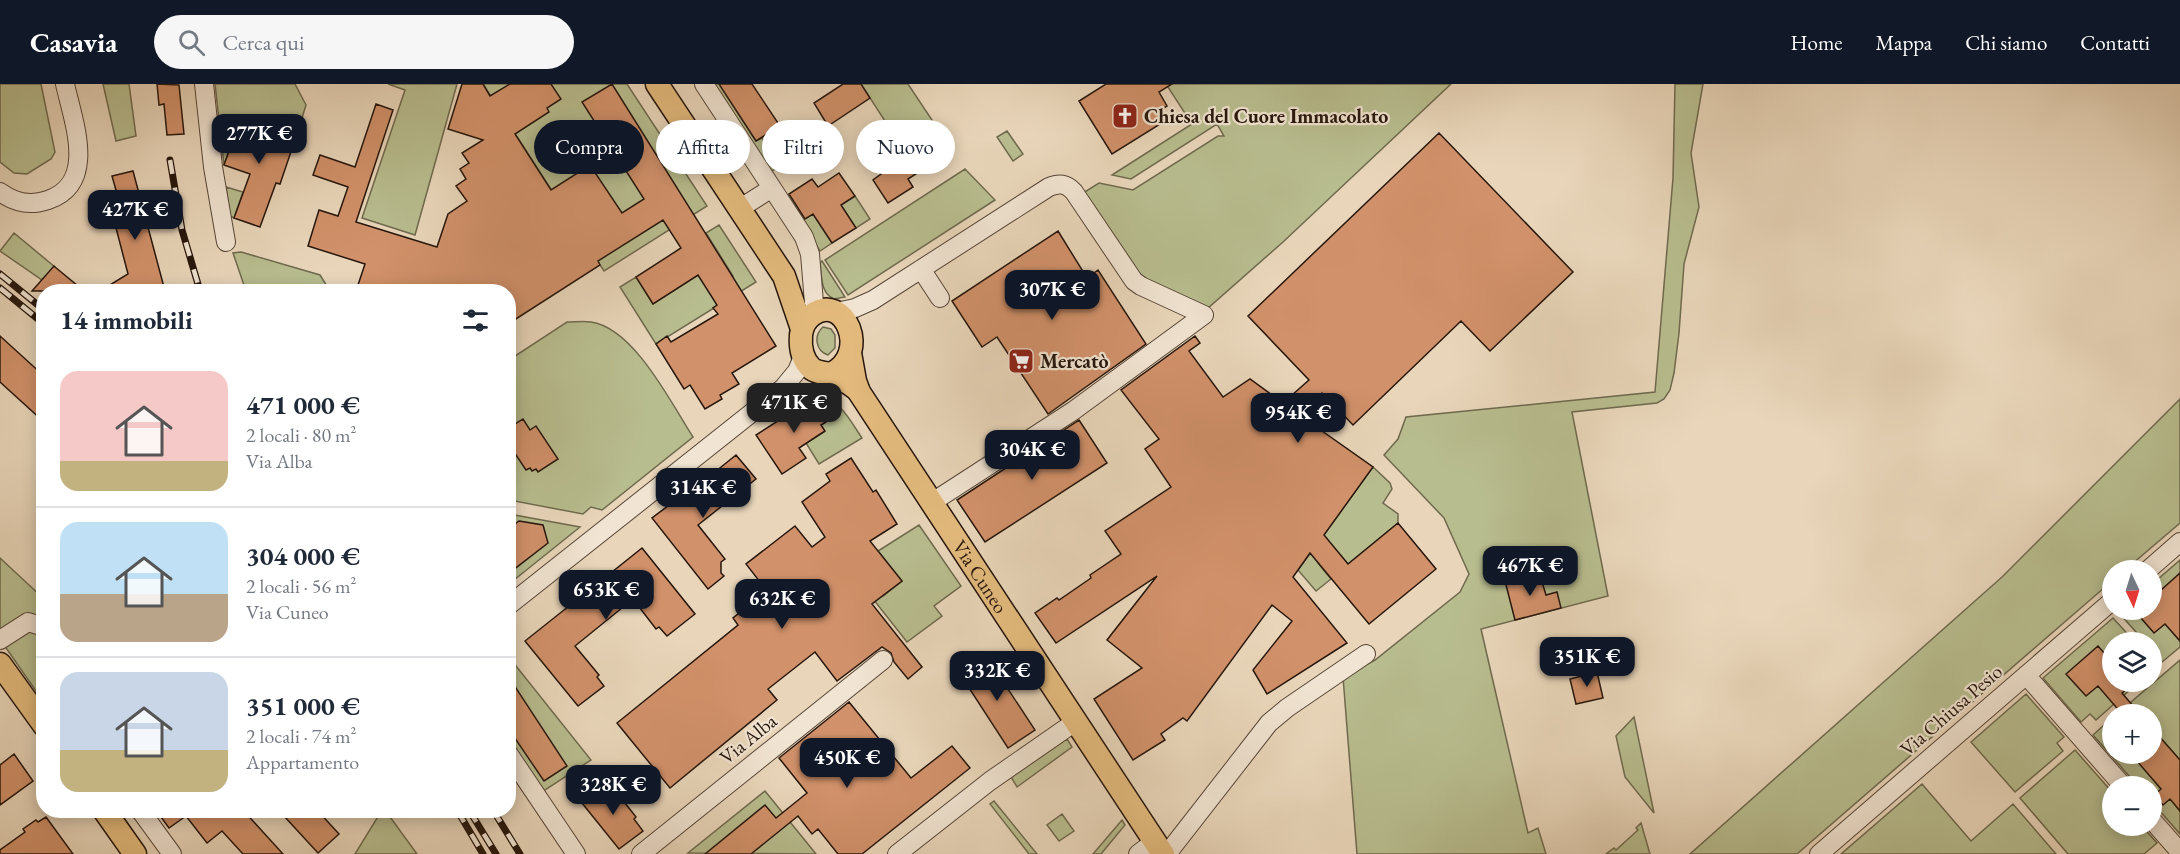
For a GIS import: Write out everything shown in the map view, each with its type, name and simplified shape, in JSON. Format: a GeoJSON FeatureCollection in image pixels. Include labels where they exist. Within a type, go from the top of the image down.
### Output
{"type":"FeatureCollection","features":[{"type":"Feature","properties":{"kind":"main road"},"geometry":{"type":"LineString","coordinates":[[657,84],[784,276],[802,329]]}},
{"type":"Feature","properties":{"kind":"main road"},"geometry":{"type":"LineString","coordinates":[[784,276],[825,308],[842,316],[850,330]]}},
{"type":"Feature","properties":{"kind":"main road"},"geometry":{"type":"LineString","coordinates":[[803,357],[802,329],[807,318],[825,308]]}},
{"type":"Feature","properties":{"kind":"main road","name":"Via Cuneo"},"geometry":{"type":"LineString","coordinates":[[850,330],[850,354],[858,390],[1075,722],[1156,851]]}},
{"type":"Feature","properties":{"kind":"main road"},"geometry":{"type":"LineString","coordinates":[[826,374],[842,368],[850,354]]}},
{"type":"Feature","properties":{"kind":"main road","name":"Via Cuneo"},"geometry":{"type":"LineString","coordinates":[[803,357],[814,370],[858,390]]}},
{"type":"Feature","properties":{"kind":"main road"},"geometry":{"type":"LineString","coordinates":[[0,664],[36,714]]}},
{"type":"Feature","properties":{"kind":"main road"},"geometry":{"type":"LineString","coordinates":[[117,818],[135,854]]}},
{"type":"Feature","properties":{"kind":"street"},"geometry":{"type":"LineString","coordinates":[[5,196],[26,203],[40,203],[64,192],[77,172],[79,149],[64,84]]}},
{"type":"Feature","properties":{"kind":"street"},"geometry":{"type":"LineString","coordinates":[[204,84],[213,167],[226,241]]}},
{"type":"Feature","properties":{"kind":"street"},"geometry":{"type":"LineString","coordinates":[[705,84],[807,246],[825,308],[855,308],[873,300],[1049,187],[1061,184],[1071,188],[1138,284],[1204,315],[1073,411],[931,503]]}},
{"type":"Feature","properties":{"kind":"street"},"geometry":{"type":"LineString","coordinates":[[739,209],[772,188]]}},
{"type":"Feature","properties":{"kind":"street"},"geometry":{"type":"LineString","coordinates":[[921,269],[940,298]]}},
{"type":"Feature","properties":{"kind":"street"},"geometry":{"type":"LineString","coordinates":[[850,330],[858,316],[873,300]]}},
{"type":"Feature","properties":{"kind":"street"},"geometry":{"type":"LineString","coordinates":[[783,388],[797,371],[803,357]]}},
{"type":"Feature","properties":{"kind":"street"},"geometry":{"type":"LineString","coordinates":[[516,600],[638,514],[783,388],[799,378],[826,374]]}},
{"type":"Feature","properties":{"kind":"street"},"geometry":{"type":"LineString","coordinates":[[2159,560],[2180,542]]}},
{"type":"Feature","properties":{"kind":"street","name":"Via Chiusa Pesio"},"geometry":{"type":"LineString","coordinates":[[1819,854],[2102,610]]}},
{"type":"Feature","properties":{"kind":"street"},"geometry":{"type":"LineString","coordinates":[[0,640],[28,622],[36,624]]}},
{"type":"Feature","properties":{"kind":"street","name":"Via Cuneo"},"geometry":{"type":"LineString","coordinates":[[1156,851],[1269,723],[1365,654]]}},
{"type":"Feature","properties":{"kind":"street","name":"Via Alba"},"geometry":{"type":"LineString","coordinates":[[641,854],[883,660]]}},
{"type":"Feature","properties":{"kind":"street"},"geometry":{"type":"LineString","coordinates":[[2026,675],[2114,776]]}},
{"type":"Feature","properties":{"kind":"street"},"geometry":{"type":"LineString","coordinates":[[897,854],[990,781],[1075,722]]}},
{"type":"Feature","properties":{"kind":"street"},"geometry":{"type":"LineString","coordinates":[[516,765],[576,854]]}},
{"type":"Feature","properties":{"kind":"street"},"geometry":{"type":"LineString","coordinates":[[146,818],[172,854]]}},
{"type":"Feature","properties":{"kind":"street"},"geometry":{"type":"LineString","coordinates":[[2162,832],[2180,852]]}},
{"type":"Feature","properties":{"kind":"green space"},"geometry":{"type":"Polygon","coordinates":[[[0,84],[41,84],[55,152],[51,159],[27,174],[14,173],[0,162],[0,84]]]}},
{"type":"Feature","properties":{"kind":"green space"},"geometry":{"type":"Polygon","coordinates":[[[103,84],[129,84],[136,136],[116,141],[103,84]]]}},
{"type":"Feature","properties":{"kind":"green space"},"geometry":{"type":"Polygon","coordinates":[[[215,84],[295,84],[306,105],[297,134],[247,117],[244,128],[237,127],[224,165],[215,84]]]}},
{"type":"Feature","properties":{"kind":"green space"},"geometry":{"type":"Polygon","coordinates":[[[388,84],[457,84],[415,235],[362,218],[405,90],[388,84]]]}},
{"type":"Feature","properties":{"kind":"green space"},"geometry":{"type":"Polygon","coordinates":[[[483,84],[627,84],[656,128],[656,174],[686,174],[707,206],[604,271],[541,174],[644,174],[644,120],[534,120],[534,163],[483,84]]]}},
{"type":"Feature","properties":{"kind":"green space"},"geometry":{"type":"Polygon","coordinates":[[[711,84],[719,84],[742,120],[734,120],[711,84]]]}},
{"type":"Feature","properties":{"kind":"green space"},"geometry":{"type":"Polygon","coordinates":[[[861,84],[908,84],[932,120],[884,120],[861,84]]]}},
{"type":"Feature","properties":{"kind":"green space"},"geometry":{"type":"Polygon","coordinates":[[[1166,84],[1451,84],[1283,242],[1208,308],[1141,277],[1083,193],[1099,183],[1133,190],[1218,136],[1224,136],[1217,124],[1131,179],[1112,175],[1192,124],[1166,84]]]}},
{"type":"Feature","properties":{"kind":"green space"},"geometry":{"type":"Polygon","coordinates":[[[1675,84],[1703,84],[1691,153],[1699,207],[1684,264],[1679,333],[1670,390],[1664,399],[1657,403],[1572,412],[1608,596],[1481,629],[1528,833],[1538,828],[1546,854],[1357,854],[1343,677],[1375,660],[1460,592],[1469,574],[1444,518],[1384,455],[1398,439],[1406,417],[1655,392],[1673,178],[1675,84]]]}},
{"type":"Feature","properties":{"kind":"green space"},"geometry":{"type":"Polygon","coordinates":[[[1007,131],[1023,154],[1013,161],[997,137],[1007,131]]]}},
{"type":"Feature","properties":{"kind":"green space"},"geometry":{"type":"Polygon","coordinates":[[[750,132],[756,141],[762,138],[762,162],[750,144],[750,132]]]}},
{"type":"Feature","properties":{"kind":"green space"},"geometry":{"type":"Polygon","coordinates":[[[965,169],[995,200],[848,295],[825,260],[965,169]]]}},
{"type":"Feature","properties":{"kind":"green space"},"geometry":{"type":"Polygon","coordinates":[[[226,187],[243,192],[234,218],[230,216],[226,187]]]}},
{"type":"Feature","properties":{"kind":"green space"},"geometry":{"type":"Polygon","coordinates":[[[788,195],[804,219],[813,214],[832,243],[820,251],[785,197],[788,195]]]}},
{"type":"Feature","properties":{"kind":"green space"},"geometry":{"type":"Polygon","coordinates":[[[855,196],[870,219],[856,228],[841,205],[855,196]]]}},
{"type":"Feature","properties":{"kind":"green space"},"geometry":{"type":"Polygon","coordinates":[[[719,225],[756,282],[656,344],[620,287],[636,277],[653,304],[698,275],[709,291],[733,276],[706,233],[719,225]]]}},
{"type":"Feature","properties":{"kind":"green space"},"geometry":{"type":"Polygon","coordinates":[[[14,233],[55,267],[42,280],[0,251],[14,233]]]}},
{"type":"Feature","properties":{"kind":"green space"},"geometry":{"type":"Polygon","coordinates":[[[241,252],[320,275],[326,284],[244,284],[233,253],[241,252]]]}},
{"type":"Feature","properties":{"kind":"green space"},"geometry":{"type":"Polygon","coordinates":[[[822,261],[845,297],[834,299],[826,293],[820,263],[822,261]]]}},
{"type":"Feature","properties":{"kind":"green space"},"geometry":{"type":"Polygon","coordinates":[[[567,322],[591,322],[607,327],[622,338],[650,369],[693,437],[602,510],[591,507],[583,514],[516,501],[516,355],[567,322]]]}},
{"type":"Feature","properties":{"kind":"green space"},"geometry":{"type":"Polygon","coordinates":[[[823,327],[831,329],[835,335],[835,348],[828,355],[817,343],[818,335],[823,327]]]}},
{"type":"Feature","properties":{"kind":"green space"},"geometry":{"type":"Polygon","coordinates":[[[818,395],[839,406],[862,438],[819,464],[806,443],[824,432],[821,425],[832,418],[818,395]]]}},
{"type":"Feature","properties":{"kind":"green space"},"geometry":{"type":"Polygon","coordinates":[[[2180,399],[2180,523],[2137,560],[2102,560],[2102,590],[1797,854],[1690,854],[2002,577],[2180,399]]]}},
{"type":"Feature","properties":{"kind":"green space"},"geometry":{"type":"Polygon","coordinates":[[[1373,467],[1390,483],[1392,489],[1383,503],[1398,514],[1398,523],[1348,564],[1334,548],[1318,563],[1331,579],[1316,591],[1298,570],[1373,467]]]}},
{"type":"Feature","properties":{"kind":"green space"},"geometry":{"type":"Polygon","coordinates":[[[516,515],[580,527],[516,578],[516,515]]]}},
{"type":"Feature","properties":{"kind":"green space"},"geometry":{"type":"Polygon","coordinates":[[[919,525],[961,586],[934,606],[942,616],[907,642],[851,571],[883,596],[902,581],[878,551],[919,525]]]}},
{"type":"Feature","properties":{"kind":"green space"},"geometry":{"type":"Polygon","coordinates":[[[0,558],[36,591],[36,623],[0,632],[0,558]]]}},
{"type":"Feature","properties":{"kind":"green space"},"geometry":{"type":"Polygon","coordinates":[[[2180,560],[2180,647],[2162,662],[2162,632],[2136,632],[2125,620],[2162,620],[2162,576],[2180,560]]]}},
{"type":"Feature","properties":{"kind":"green space"},"geometry":{"type":"Polygon","coordinates":[[[2111,620],[2115,620],[2126,632],[2102,632],[2102,692],[2128,692],[2114,704],[2102,704],[2102,715],[2096,720],[2090,714],[2081,722],[2043,678],[2111,620]]]}},
{"type":"Feature","properties":{"kind":"green space"},"geometry":{"type":"Polygon","coordinates":[[[29,628],[36,630],[36,691],[4,645],[29,628]]]}},
{"type":"Feature","properties":{"kind":"green space"},"geometry":{"type":"Polygon","coordinates":[[[2180,660],[2180,834],[2162,814],[2162,776],[2129,776],[2119,764],[2162,764],[2162,704],[2129,704],[2143,692],[2162,692],[2162,675],[2180,660]]]}},
{"type":"Feature","properties":{"kind":"green space"},"geometry":{"type":"Polygon","coordinates":[[[516,666],[591,760],[542,792],[516,751],[516,666]]]}},
{"type":"Feature","properties":{"kind":"green space"},"geometry":{"type":"Polygon","coordinates":[[[2026,694],[2064,737],[2057,743],[2063,751],[2015,792],[1971,742],[2026,694]]]}},
{"type":"Feature","properties":{"kind":"green space"},"geometry":{"type":"Polygon","coordinates":[[[1634,717],[1654,813],[1625,777],[1616,736],[1634,717]]]}},
{"type":"Feature","properties":{"kind":"green space"},"geometry":{"type":"Polygon","coordinates":[[[2102,727],[2102,745],[2093,735],[2102,727]]]}},
{"type":"Feature","properties":{"kind":"green space"},"geometry":{"type":"Polygon","coordinates":[[[1067,739],[1072,747],[1017,787],[1011,777],[1067,739]]]}},
{"type":"Feature","properties":{"kind":"green space"},"geometry":{"type":"Polygon","coordinates":[[[2075,750],[2102,781],[2102,836],[2151,836],[2157,843],[2144,854],[2068,854],[2020,798],[2075,750]]]}},
{"type":"Feature","properties":{"kind":"green space"},"geometry":{"type":"Polygon","coordinates":[[[1922,784],[1971,841],[2013,804],[2056,854],[1841,854],[1922,784]]]}},
{"type":"Feature","properties":{"kind":"green space"},"geometry":{"type":"Polygon","coordinates":[[[765,791],[816,854],[688,853],[765,791]]]}},
{"type":"Feature","properties":{"kind":"green space"},"geometry":{"type":"Polygon","coordinates":[[[994,801],[1037,854],[1029,854],[990,804],[994,801]]]}},
{"type":"Feature","properties":{"kind":"green space"},"geometry":{"type":"Polygon","coordinates":[[[1062,814],[1074,831],[1059,841],[1047,825],[1062,814]]]}},
{"type":"Feature","properties":{"kind":"green space"},"geometry":{"type":"Polygon","coordinates":[[[377,818],[391,818],[417,854],[355,854],[377,818]]]}},
{"type":"Feature","properties":{"kind":"green space"},"geometry":{"type":"Polygon","coordinates":[[[1122,820],[1125,825],[1101,854],[1093,854],[1122,820]]]}},
{"type":"Feature","properties":{"kind":"green space"},"geometry":{"type":"Polygon","coordinates":[[[1641,823],[1650,854],[1606,854],[1614,848],[1616,850],[1638,830],[1636,828],[1641,823]]]}},
{"type":"Feature","properties":{"kind":"building"},"geometry":{"type":"Polygon","coordinates":[[[157,84],[179,85],[184,134],[167,135],[164,104],[159,105],[157,84]]]}},
{"type":"Feature","properties":{"kind":"building"},"geometry":{"type":"Polygon","coordinates":[[[462,84],[483,84],[490,96],[510,84],[551,84],[561,99],[547,108],[549,112],[515,134],[534,164],[534,174],[541,174],[551,190],[576,174],[596,174],[622,213],[644,199],[628,174],[644,174],[644,135],[656,154],[656,174],[668,174],[776,346],[732,373],[739,384],[720,395],[722,399],[705,409],[690,385],[684,389],[656,344],[667,336],[671,342],[718,314],[713,308],[717,305],[698,275],[653,304],[636,277],[681,248],[663,220],[598,261],[600,265],[516,319],[516,284],[358,284],[365,264],[308,246],[319,210],[338,216],[348,187],[313,175],[320,155],[355,167],[376,104],[393,110],[356,222],[437,247],[448,214],[467,201],[456,186],[466,179],[460,169],[469,163],[462,153],[483,140],[448,129],[462,84]]]}},
{"type":"Feature","properties":{"kind":"building"},"geometry":{"type":"Polygon","coordinates":[[[612,84],[635,120],[594,120],[582,102],[612,84]]]}},
{"type":"Feature","properties":{"kind":"building"},"geometry":{"type":"Polygon","coordinates":[[[719,84],[752,84],[776,120],[762,120],[762,137],[756,141],[750,132],[750,120],[742,120],[719,84]]]}},
{"type":"Feature","properties":{"kind":"building"},"geometry":{"type":"Polygon","coordinates":[[[843,84],[861,84],[870,98],[837,120],[824,120],[814,103],[843,84]]]}},
{"type":"Feature","properties":{"kind":"building","name":"Chiesa del Cuore Immacolato"},"geometry":{"type":"Polygon","coordinates":[[[1106,84],[1172,84],[1159,92],[1167,106],[1159,111],[1165,121],[1112,154],[1079,101],[1106,84]]]}},
{"type":"Feature","properties":{"kind":"building"},"geometry":{"type":"Polygon","coordinates":[[[247,117],[297,134],[280,184],[276,183],[260,227],[234,218],[250,174],[224,165],[238,126],[244,128],[247,117]]]}},
{"type":"Feature","properties":{"kind":"building"},"geometry":{"type":"Polygon","coordinates":[[[1439,133],[1573,272],[1490,351],[1461,321],[1353,425],[1322,393],[1298,414],[1373,467],[1324,535],[1348,564],[1398,523],[1436,569],[1369,624],[1310,553],[1293,577],[1347,643],[1267,694],[1253,670],[1292,621],[1272,605],[1187,721],[1183,718],[1161,734],[1165,740],[1133,760],[1094,699],[1142,668],[1107,640],[1157,576],[1056,643],[1035,613],[1057,598],[1059,600],[1121,554],[1105,531],[1171,487],[1145,449],[1159,439],[1121,390],[1195,336],[1200,343],[1189,351],[1223,397],[1250,379],[1283,403],[1309,380],[1248,316],[1439,133]]]}},
{"type":"Feature","properties":{"kind":"building"},"geometry":{"type":"Polygon","coordinates":[[[133,171],[163,284],[112,284],[128,274],[115,224],[125,222],[112,176],[133,171]]]}},
{"type":"Feature","properties":{"kind":"building"},"geometry":{"type":"Polygon","coordinates":[[[840,174],[855,196],[841,205],[856,228],[832,243],[813,214],[805,219],[789,194],[812,179],[818,187],[840,174]]]}},
{"type":"Feature","properties":{"kind":"building"},"geometry":{"type":"Polygon","coordinates":[[[881,174],[916,174],[908,179],[913,187],[888,203],[873,180],[881,174]]]}},
{"type":"Feature","properties":{"kind":"building"},"geometry":{"type":"Polygon","coordinates":[[[1058,231],[1087,278],[1098,270],[1146,344],[1048,414],[997,337],[982,347],[952,301],[1058,231]]]}},
{"type":"Feature","properties":{"kind":"building"},"geometry":{"type":"Polygon","coordinates":[[[54,266],[76,284],[38,284],[54,266]]]}},
{"type":"Feature","properties":{"kind":"building"},"geometry":{"type":"Polygon","coordinates":[[[0,336],[36,369],[36,415],[0,382],[0,336]]]}},
{"type":"Feature","properties":{"kind":"building"},"geometry":{"type":"Polygon","coordinates":[[[818,395],[832,418],[821,425],[825,431],[799,448],[806,458],[782,474],[756,435],[818,395]]]}},
{"type":"Feature","properties":{"kind":"building"},"geometry":{"type":"Polygon","coordinates":[[[523,419],[530,430],[536,426],[558,459],[538,472],[530,468],[526,470],[516,455],[516,423],[523,419]]]}},
{"type":"Feature","properties":{"kind":"building"},"geometry":{"type":"Polygon","coordinates":[[[1079,420],[1107,463],[985,542],[957,500],[1079,420]]]}},
{"type":"Feature","properties":{"kind":"building"},"geometry":{"type":"Polygon","coordinates":[[[736,455],[756,479],[698,525],[725,559],[721,562],[721,573],[724,576],[708,589],[652,518],[677,499],[679,501],[736,455]]]}},
{"type":"Feature","properties":{"kind":"building"},"geometry":{"type":"Polygon","coordinates":[[[851,458],[873,492],[876,490],[897,524],[870,541],[902,581],[872,604],[922,667],[908,679],[894,662],[891,653],[882,647],[837,681],[815,652],[768,689],[777,700],[670,788],[617,723],[738,625],[733,618],[767,591],[746,564],[795,526],[812,547],[825,537],[802,502],[830,481],[826,474],[851,458]]]}},
{"type":"Feature","properties":{"kind":"building"},"geometry":{"type":"Polygon","coordinates":[[[519,521],[543,525],[548,543],[516,568],[516,523],[519,521]]]}},
{"type":"Feature","properties":{"kind":"building"},"geometry":{"type":"Polygon","coordinates":[[[642,548],[695,614],[667,636],[659,627],[656,629],[633,599],[575,646],[599,675],[597,677],[604,686],[578,706],[525,641],[574,602],[572,600],[591,585],[592,588],[642,548]]]}},
{"type":"Feature","properties":{"kind":"building"},"geometry":{"type":"Polygon","coordinates":[[[1539,572],[1546,595],[1557,592],[1561,608],[1515,620],[1505,581],[1539,572]]]}},
{"type":"Feature","properties":{"kind":"building"},"geometry":{"type":"Polygon","coordinates":[[[2180,573],[2180,641],[2165,624],[2153,632],[2143,620],[2162,620],[2162,589],[2180,573]]]}},
{"type":"Feature","properties":{"kind":"building"},"geometry":{"type":"Polygon","coordinates":[[[2098,646],[2102,651],[2102,691],[2098,686],[2086,696],[2066,674],[2098,646]]]}},
{"type":"Feature","properties":{"kind":"building"},"geometry":{"type":"Polygon","coordinates":[[[981,656],[997,680],[1000,677],[1035,730],[1008,748],[958,671],[981,656]]]}},
{"type":"Feature","properties":{"kind":"building"},"geometry":{"type":"Polygon","coordinates":[[[1597,672],[1603,698],[1576,704],[1570,679],[1597,672]]]}},
{"type":"Feature","properties":{"kind":"building"},"geometry":{"type":"Polygon","coordinates":[[[516,688],[567,766],[544,781],[516,740],[516,688]]]}},
{"type":"Feature","properties":{"kind":"building"},"geometry":{"type":"Polygon","coordinates":[[[2103,692],[2123,692],[2131,704],[2113,704],[2103,692]]]}},
{"type":"Feature","properties":{"kind":"building"},"geometry":{"type":"Polygon","coordinates":[[[849,702],[911,778],[952,746],[970,768],[862,854],[838,854],[818,829],[812,834],[798,816],[751,854],[705,854],[765,805],[776,818],[807,793],[779,758],[849,702]]]}},
{"type":"Feature","properties":{"kind":"building"},"geometry":{"type":"Polygon","coordinates":[[[2162,740],[2180,760],[2180,811],[2170,799],[2162,804],[2162,776],[2150,776],[2139,764],[2162,764],[2162,740]]]}},
{"type":"Feature","properties":{"kind":"building"},"geometry":{"type":"Polygon","coordinates":[[[14,754],[33,781],[0,805],[0,765],[14,754]]]}},
{"type":"Feature","properties":{"kind":"building"},"geometry":{"type":"Polygon","coordinates":[[[606,784],[615,795],[617,793],[636,817],[634,819],[643,831],[619,849],[582,803],[606,784]]]}},
{"type":"Feature","properties":{"kind":"building"},"geometry":{"type":"Polygon","coordinates":[[[47,818],[73,854],[0,854],[0,850],[25,832],[23,829],[36,820],[38,822],[47,818]]]}},
{"type":"Feature","properties":{"kind":"building"},"geometry":{"type":"Polygon","coordinates":[[[162,818],[183,818],[169,828],[162,818]]]}},
{"type":"Feature","properties":{"kind":"building"},"geometry":{"type":"Polygon","coordinates":[[[188,818],[250,818],[283,854],[243,854],[222,831],[207,843],[188,818]]]}},
{"type":"Feature","properties":{"kind":"building"},"geometry":{"type":"Polygon","coordinates":[[[286,818],[324,818],[339,834],[318,853],[286,818]]]}},
{"type":"Feature","properties":{"kind":"railway"},"geometry":{"type":"LineString","coordinates":[[170,160],[182,230],[198,284]]}},
{"type":"Feature","properties":{"kind":"railway"},"geometry":{"type":"LineString","coordinates":[[0,274],[36,303]]}},
{"type":"Feature","properties":{"kind":"railway"},"geometry":{"type":"LineString","coordinates":[[0,288],[36,317]]}},
{"type":"Feature","properties":{"kind":"railway"},"geometry":{"type":"LineString","coordinates":[[462,818],[483,854]]}},
{"type":"Feature","properties":{"kind":"railway"},"geometry":{"type":"LineString","coordinates":[[474,818],[496,854]]}},
{"type":"Feature","properties":{"kind":"railway"},"geometry":{"type":"LineString","coordinates":[[498,818],[520,854]]}},
{"type":"Feature","properties":{"kind":"place","name":"Chiesa del Cuore Immacolato"},"geometry":{"type":"Point","coordinates":[1125,116]}},
{"type":"Feature","properties":{"kind":"place","name":"Mercatò"},"geometry":{"type":"Point","coordinates":[1021,361]}}]}
